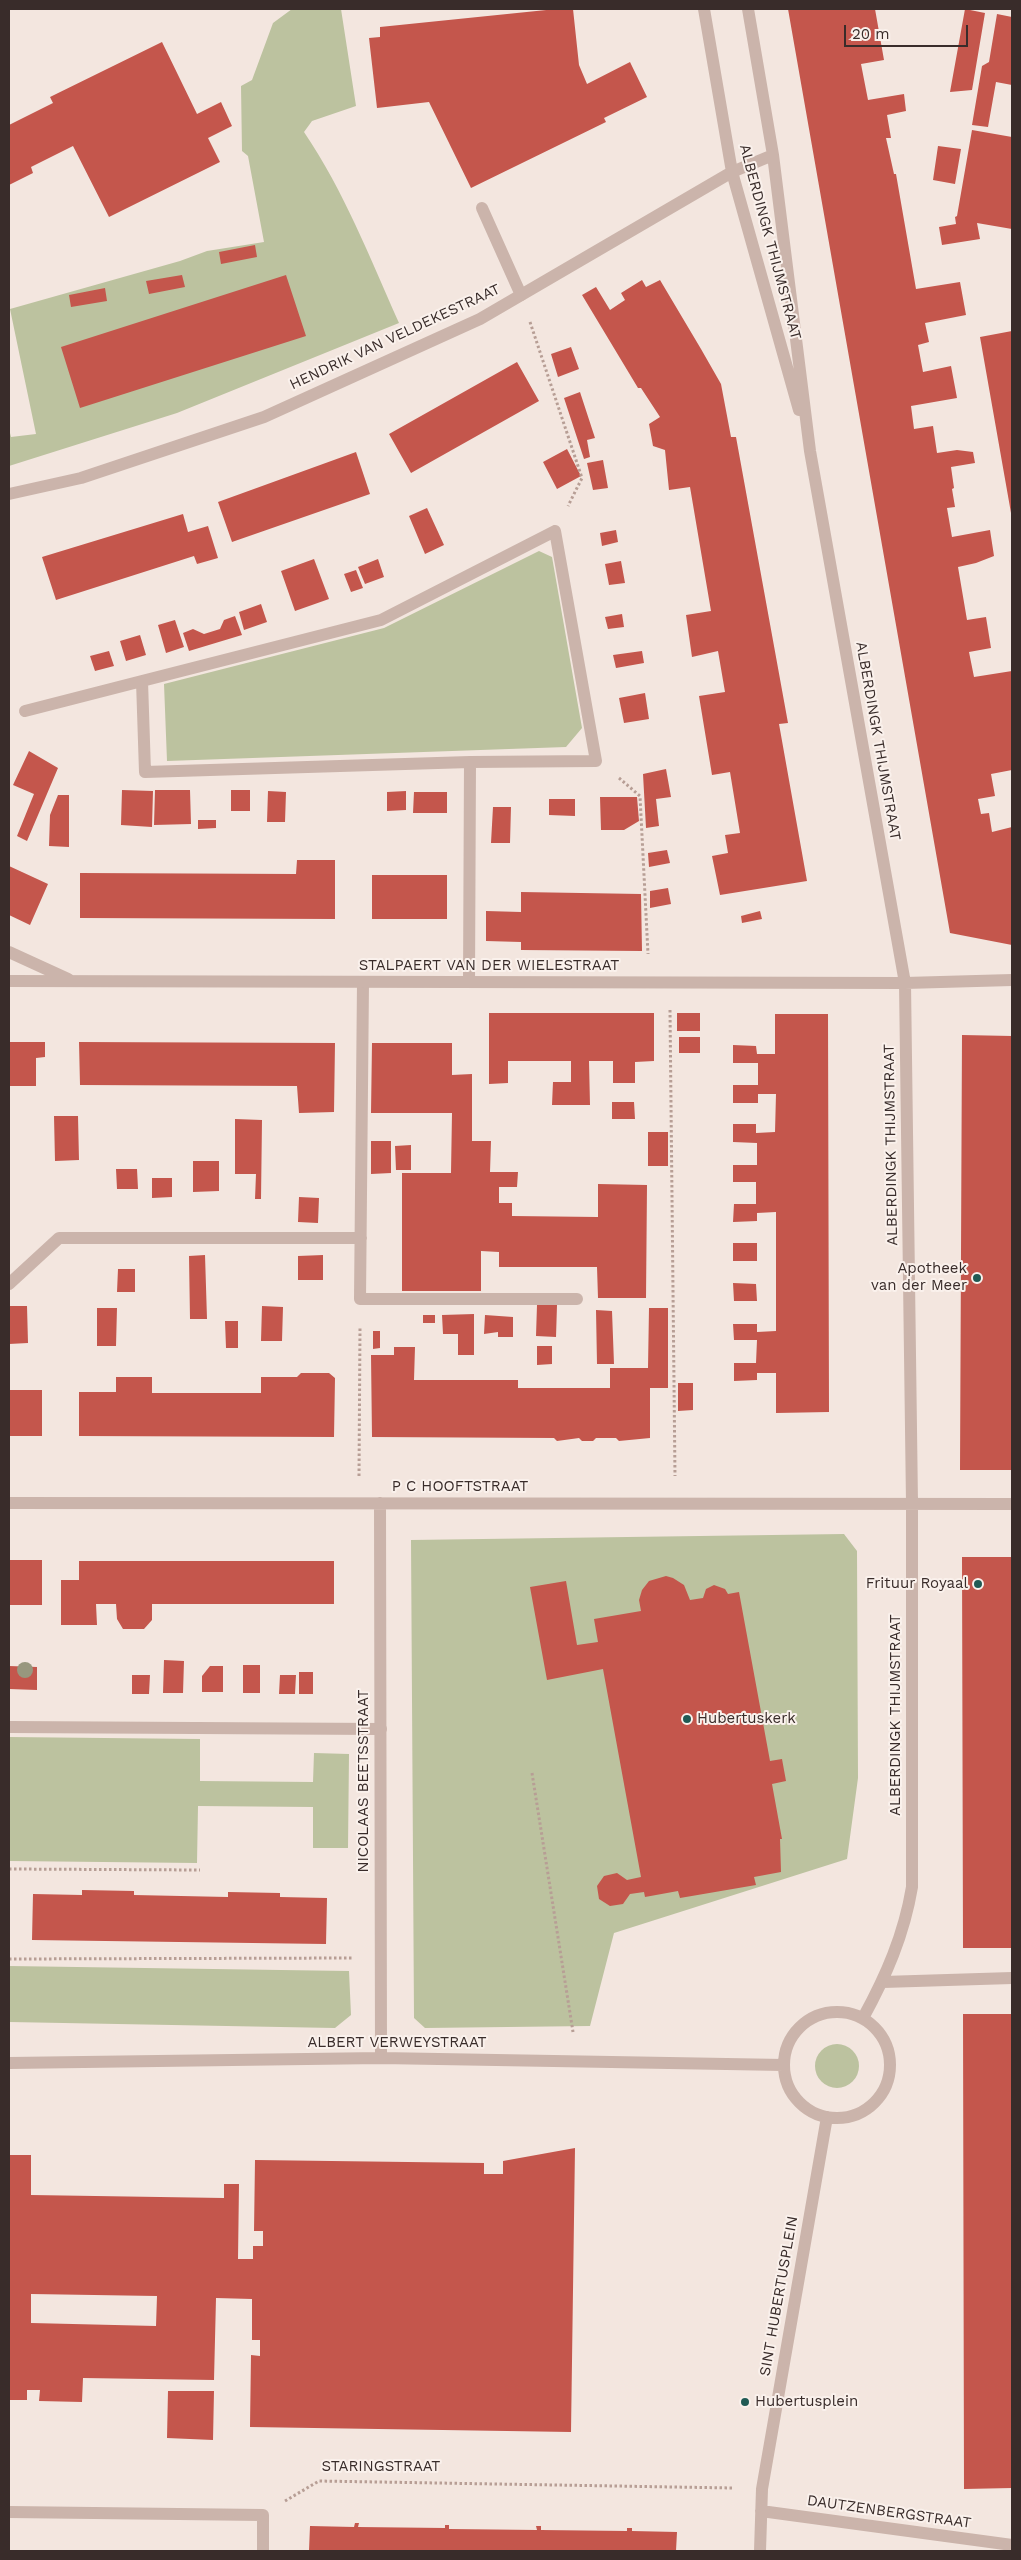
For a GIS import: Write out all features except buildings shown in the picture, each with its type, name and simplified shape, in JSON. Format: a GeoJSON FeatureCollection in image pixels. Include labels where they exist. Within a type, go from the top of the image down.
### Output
{"type":"FeatureCollection","features":[{"type":"Feature","properties":{"kind":"street","name":"ALBERDINGK THIJMSTRAAT"},"geometry":{"type":"LineString","coordinates":[[704,9],[732,172],[810,451]]}},
{"type":"Feature","properties":{"kind":"street","name":"ALBERDINGK THIJMSTRAAT"},"geometry":{"type":"LineString","coordinates":[[748,9],[773,155],[810,451],[905,983],[912,1503],[912,1888],[908,1914],[883,1982],[863,2018]]}},
{"type":"Feature","properties":{"kind":"street","name":"HENDRIK VAN VELDEKESTRAAT"},"geometry":{"type":"LineString","coordinates":[[9,494],[81,478],[264,416],[480,319],[732,172],[773,155]]}},
{"type":"Feature","properties":{"kind":"street"},"geometry":{"type":"LineString","coordinates":[[482,208],[521,295]]}},
{"type":"Feature","properties":{"kind":"street"},"geometry":{"type":"LineString","coordinates":[[26,711],[381,620],[555,531],[596,761],[470,762],[145,772],[142,682]]}},
{"type":"Feature","properties":{"kind":"street"},"geometry":{"type":"LineString","coordinates":[[469,982],[470,762]]}},
{"type":"Feature","properties":{"kind":"street","name":"STALPAERT VAN DER WIELESTRAAT"},"geometry":{"type":"LineString","coordinates":[[9,952],[72,981]]}},
{"type":"Feature","properties":{"kind":"street","name":"STALPAERT VAN DER WIELESTRAAT"},"geometry":{"type":"LineString","coordinates":[[9,981],[905,983],[1012,980]]}},
{"type":"Feature","properties":{"kind":"street"},"geometry":{"type":"LineString","coordinates":[[363,982],[360,1299],[577,1298]]}},
{"type":"Feature","properties":{"kind":"street"},"geometry":{"type":"LineString","coordinates":[[9,1284],[59,1238],[361,1238]]}},
{"type":"Feature","properties":{"kind":"street","name":"P C HOOFTSTRAAT"},"geometry":{"type":"LineString","coordinates":[[9,1503],[1012,1504]]}},
{"type":"Feature","properties":{"kind":"street","name":"NICOLAAS BEETSSTRAAT"},"geometry":{"type":"LineString","coordinates":[[380,1503],[381,2058]]}},
{"type":"Feature","properties":{"kind":"street"},"geometry":{"type":"LineString","coordinates":[[9,1727],[381,1729]]}},
{"type":"Feature","properties":{"kind":"street"},"geometry":{"type":"LineString","coordinates":[[883,1982],[1012,1978]]}},
{"type":"Feature","properties":{"kind":"street"},"geometry":{"type":"LineString","coordinates":[[827,2012],[844,2012],[863,2018],[878,2030],[888,2047],[891,2066],[886,2086],[877,2101],[862,2112],[845,2118],[827,2117],[808,2109],[797,2100],[787,2084],[784,2065],[786,2048],[795,2032],[807,2020],[827,2012]]}},
{"type":"Feature","properties":{"kind":"street","name":"ALBERT VERWEYSTRAAT"},"geometry":{"type":"LineString","coordinates":[[9,2062],[381,2058],[784,2065]]}},
{"type":"Feature","properties":{"kind":"street","name":"SINT HUBERTUSPLEIN"},"geometry":{"type":"LineString","coordinates":[[760,2551],[762,2488],[827,2117]]}},
{"type":"Feature","properties":{"kind":"street","name":"DAUTZENBERGSTRAAT"},"geometry":{"type":"LineString","coordinates":[[761,2511],[1012,2545]]}},
{"type":"Feature","properties":{"kind":"street"},"geometry":{"type":"LineString","coordinates":[[9,2512],[263,2515],[263,2551]]}},
{"type":"Feature","properties":{"kind":"path"},"geometry":{"type":"LineString","coordinates":[[521,295],[582,478],[555,531]]}},
{"type":"Feature","properties":{"kind":"path"},"geometry":{"type":"LineString","coordinates":[[596,761],[640,796],[650,982]]}},
{"type":"Feature","properties":{"kind":"path"},"geometry":{"type":"LineString","coordinates":[[670,982],[675,1504]]}},
{"type":"Feature","properties":{"kind":"path"},"geometry":{"type":"LineString","coordinates":[[359,1504],[360,1299]]}},
{"type":"Feature","properties":{"kind":"path"},"geometry":{"type":"LineString","coordinates":[[532,1772],[577,2060]]}},
{"type":"Feature","properties":{"kind":"path"},"geometry":{"type":"LineString","coordinates":[[9,1868],[200,1870]]}},
{"type":"Feature","properties":{"kind":"path"},"geometry":{"type":"LineString","coordinates":[[9,1959],[381,1958]]}},
{"type":"Feature","properties":{"kind":"path","name":"STARINGSTRAAT"},"geometry":{"type":"LineString","coordinates":[[263,2515],[319,2481],[762,2488]]}},
{"type":"Feature","properties":{"kind":"green space"},"geometry":{"type":"Polygon","coordinates":[[[292,9],[341,9],[356,106],[312,121],[304,132],[344,201],[399,323],[177,413],[9,466],[9,429],[11,437],[36,434],[10,309],[180,261],[207,251],[264,242],[248,156],[242,151],[241,86],[252,80],[273,23],[292,9]]]}},
{"type":"Feature","properties":{"kind":"green space"},"geometry":{"type":"Polygon","coordinates":[[[539,551],[552,557],[582,728],[566,747],[167,761],[164,684],[384,628],[539,551]]]}},
{"type":"Feature","properties":{"kind":"green space"},"geometry":{"type":"Polygon","coordinates":[[[844,1534],[857,1551],[858,1778],[847,1859],[614,1933],[590,2026],[425,2028],[414,2018],[411,1540],[844,1534]]]}},
{"type":"Feature","properties":{"kind":"green space"},"geometry":{"type":"Polygon","coordinates":[[[9,1737],[200,1739],[200,1781],[313,1782],[314,1753],[349,1754],[348,1848],[313,1848],[313,1807],[198,1806],[197,1863],[9,1861],[9,1737]]]}},
{"type":"Feature","properties":{"kind":"green space"},"geometry":{"type":"Polygon","coordinates":[[[9,1966],[349,1971],[351,2015],[335,2028],[9,2022],[9,1966]]]}},
{"type":"Feature","properties":{"kind":"green space"},"geometry":{"type":"Polygon","coordinates":[[[841,2044],[853,2050],[858,2057],[858,2075],[853,2082],[846,2087],[833,2088],[825,2085],[818,2078],[815,2062],[818,2054],[825,2047],[841,2044]]]}},
{"type":"Feature","properties":{"kind":"place","name":"Apotheek van der Meer"},"geometry":{"type":"Point","coordinates":[977,1278]}},
{"type":"Feature","properties":{"kind":"place","name":"Frituur Royaal"},"geometry":{"type":"Point","coordinates":[978,1584]}},
{"type":"Feature","properties":{"kind":"place","name":"Hubertuskerk"},"geometry":{"type":"Point","coordinates":[687,1719]}},
{"type":"Feature","properties":{"kind":"place","name":"Hubertusplein"},"geometry":{"type":"Point","coordinates":[745,2402]}}]}
